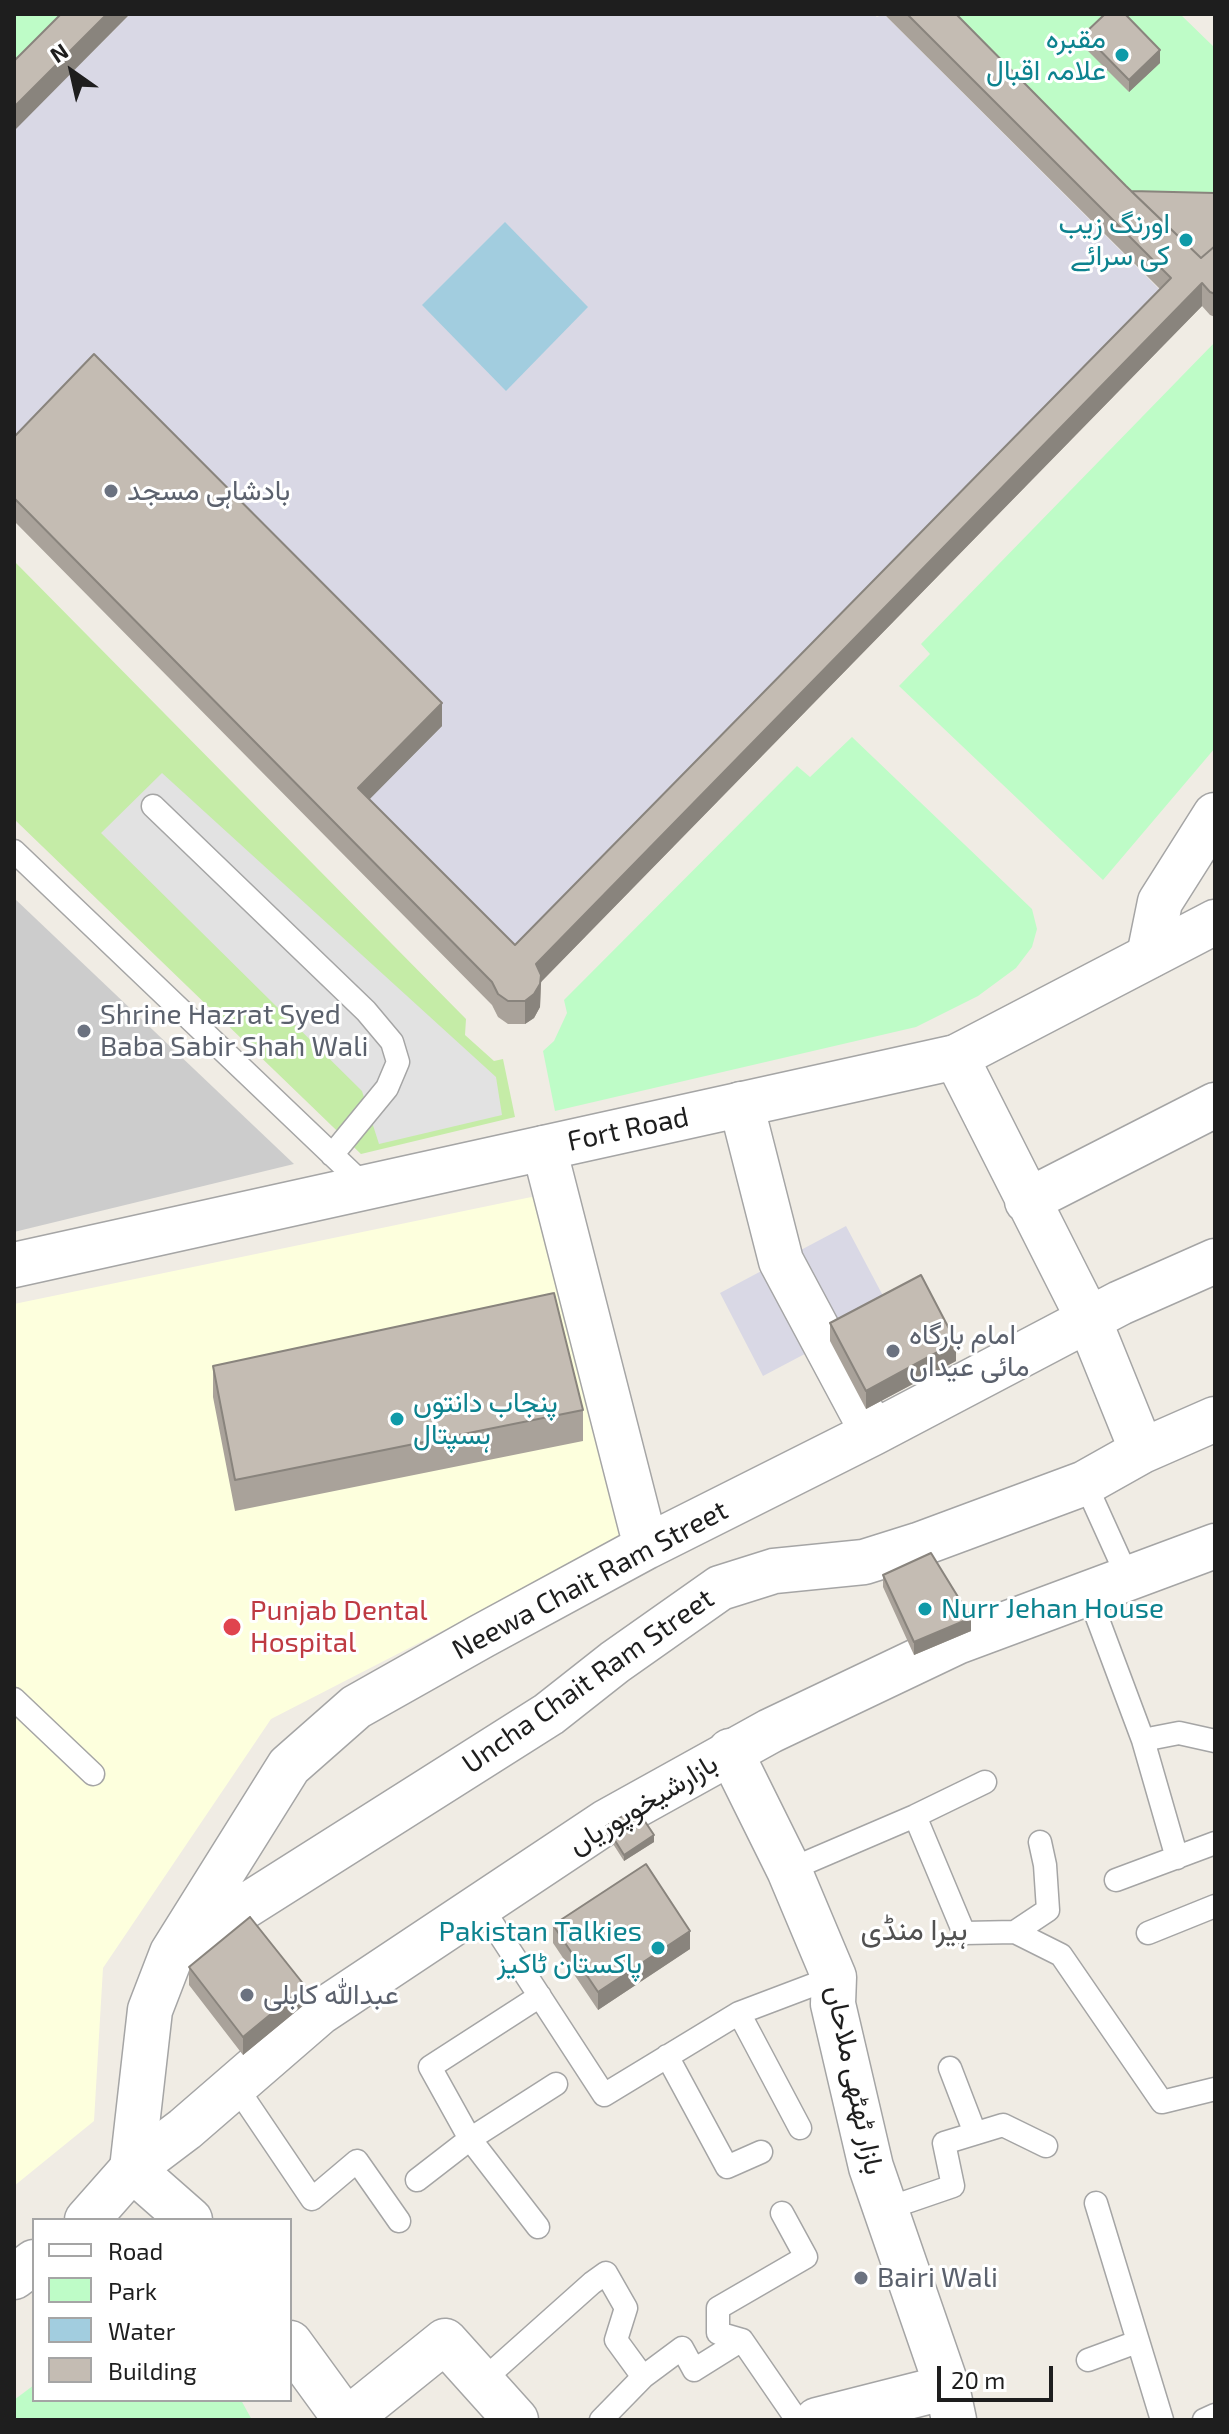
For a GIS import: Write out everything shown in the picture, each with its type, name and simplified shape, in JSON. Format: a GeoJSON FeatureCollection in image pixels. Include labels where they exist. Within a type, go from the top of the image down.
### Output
{"type":"FeatureCollection","features":[{"type":"Feature","properties":{"kind":"street"},"geometry":{"type":"LineString","coordinates":[[1149,956],[1160,902],[1215,815]]}},
{"type":"Feature","properties":{"kind":"street","name":"Fort Road"},"geometry":{"type":"LineString","coordinates":[[14,1265],[956,1057],[1215,922]]}},
{"type":"Feature","properties":{"kind":"street"},"geometry":{"type":"LineString","coordinates":[[956,1057],[1089,1320],[1142,1451]]}},
{"type":"Feature","properties":{"kind":"street"},"geometry":{"type":"LineString","coordinates":[[741,1104],[781,1261],[873,1433]]}},
{"type":"Feature","properties":{"kind":"street"},"geometry":{"type":"LineString","coordinates":[[1027,1201],[1215,1105]]}},
{"type":"Feature","properties":{"kind":"street"},"geometry":{"type":"LineString","coordinates":[[544,1148],[646,1547]]}},
{"type":"Feature","properties":{"kind":"street","name":"Neewa Chait Ram Street"},"geometry":{"type":"LineString","coordinates":[[132,2169],[150,2010],[172,1953],[289,1766],[356,1707],[646,1547],[1089,1320],[1215,1261]]}},
{"type":"Feature","properties":{"kind":"street","name":"Uncha Chait Ram Street"},"geometry":{"type":"LineString","coordinates":[[172,1953],[549,1714],[615,1662],[720,1588],[774,1571],[864,1562],[918,1545],[1085,1483],[1142,1451],[1215,1419]]}},
{"type":"Feature","properties":{"kind":"street","name":"بازارشیخوپوریاں"},"geometry":{"type":"LineString","coordinates":[[89,2218],[132,2169],[185,2129],[319,2013],[606,1822],[730,1751],[957,1642],[1215,1546]]}},
{"type":"Feature","properties":{"kind":"street","name":"بازار ٹھٹھی ملاحاں"},"geometry":{"type":"LineString","coordinates":[[730,1751],[789,1870],[834,1977],[833,2004],[871,2167],[950,2403]]}},
{"type":"Feature","properties":{"kind":"street"},"geometry":{"type":"LineString","coordinates":[[132,2169],[188,2218]]}},
{"type":"Feature","properties":{"kind":"street"},"geometry":{"type":"LineString","coordinates":[[14,2277],[32,2264]]}},
{"type":"Feature","properties":{"kind":"street"},"geometry":{"type":"LineString","coordinates":[[292,2346],[347,2420],[445,2341],[516,2420]]}},
{"type":"Feature","properties":{"kind":"street"},"geometry":{"type":"LineString","coordinates":[[817,2420],[950,2403]]}},
{"type":"Feature","properties":{"kind":"lane"},"geometry":{"type":"LineString","coordinates":[[153,806],[366,1011],[392,1042],[398,1062],[387,1088],[332,1155]]}},
{"type":"Feature","properties":{"kind":"lane"},"geometry":{"type":"LineString","coordinates":[[14,851],[365,1186]]}},
{"type":"Feature","properties":{"kind":"lane"},"geometry":{"type":"LineString","coordinates":[[1085,1483],[1128,1578]]}},
{"type":"Feature","properties":{"kind":"lane"},"geometry":{"type":"LineString","coordinates":[[1088,1593],[1143,1740],[1177,1858]]}},
{"type":"Feature","properties":{"kind":"lane"},"geometry":{"type":"LineString","coordinates":[[14,1699],[93,1774]]}},
{"type":"Feature","properties":{"kind":"lane"},"geometry":{"type":"LineString","coordinates":[[1143,1740],[1179,1733],[1215,1741]]}},
{"type":"Feature","properties":{"kind":"lane"},"geometry":{"type":"LineString","coordinates":[[789,1870],[985,1782]]}},
{"type":"Feature","properties":{"kind":"lane"},"geometry":{"type":"LineString","coordinates":[[915,1816],[964,1933],[1015,1932],[1061,1955],[1162,2102],[1215,2089]]}},
{"type":"Feature","properties":{"kind":"lane"},"geometry":{"type":"LineString","coordinates":[[1015,1932],[1048,1910],[1040,1842]]}},
{"type":"Feature","properties":{"kind":"lane"},"geometry":{"type":"LineString","coordinates":[[1116,1880],[1215,1843]]}},
{"type":"Feature","properties":{"kind":"lane"},"geometry":{"type":"LineString","coordinates":[[481,1906],[604,2095],[739,2013],[834,1977]]}},
{"type":"Feature","properties":{"kind":"lane"},"geometry":{"type":"LineString","coordinates":[[1148,1933],[1215,1906]]}},
{"type":"Feature","properties":{"kind":"lane"},"geometry":{"type":"LineString","coordinates":[[538,2227],[470,2139],[430,2067],[540,1996]]}},
{"type":"Feature","properties":{"kind":"lane"},"geometry":{"type":"LineString","coordinates":[[739,2013],[800,2128]]}},
{"type":"Feature","properties":{"kind":"lane"},"geometry":{"type":"LineString","coordinates":[[667,2056],[727,2167],[761,2152]]}},
{"type":"Feature","properties":{"kind":"lane"},"geometry":{"type":"LineString","coordinates":[[950,2068],[975,2133]]}},
{"type":"Feature","properties":{"kind":"lane"},"geometry":{"type":"LineString","coordinates":[[417,2180],[470,2139],[556,2084]]}},
{"type":"Feature","properties":{"kind":"lane"},"geometry":{"type":"LineString","coordinates":[[235,2085],[312,2199],[357,2161],[399,2221]]}},
{"type":"Feature","properties":{"kind":"lane"},"geometry":{"type":"LineString","coordinates":[[886,2209],[953,2186],[944,2143],[1003,2125],[1046,2146]]}},
{"type":"Feature","properties":{"kind":"lane"},"geometry":{"type":"LineString","coordinates":[[1096,2203],[1162,2420]]}},
{"type":"Feature","properties":{"kind":"lane"},"geometry":{"type":"LineString","coordinates":[[782,2213],[806,2257],[718,2308],[718,2333],[742,2340],[797,2420]]}},
{"type":"Feature","properties":{"kind":"lane"},"geometry":{"type":"LineString","coordinates":[[481,2382],[606,2273],[626,2308],[616,2340],[643,2377]]}},
{"type":"Feature","properties":{"kind":"lane"},"geometry":{"type":"LineString","coordinates":[[601,2420],[643,2377],[682,2348],[694,2370],[742,2340]]}},
{"type":"Feature","properties":{"kind":"lane"},"geometry":{"type":"LineString","coordinates":[[1088,2360],[1137,2342]]}},
{"type":"Feature","properties":{"kind":"lane"},"geometry":{"type":"LineString","coordinates":[[1204,2420],[1215,2415]]}},
{"type":"Feature","properties":{"kind":"shaded area"},"geometry":{"type":"Polygon","coordinates":[[[130,14],[873,14],[877,17],[884,14],[1171,301],[515,968],[14,460],[14,130],[130,14]]]}},
{"type":"Feature","properties":{"kind":"shaded area"},"geometry":{"type":"Polygon","coordinates":[[[162,773],[496,1077],[502,1115],[379,1144],[362,1091],[101,833],[162,773]]]}},
{"type":"Feature","properties":{"kind":"shaded area","name":"Shrine Hazrat Syed Baba Sabir Shah Wali"},"geometry":{"type":"Polygon","coordinates":[[[14,898],[294,1164],[14,1232],[14,898]]]}},
{"type":"Feature","properties":{"kind":"shaded area","name":"Punjab Dental Hospital"},"geometry":{"type":"Polygon","coordinates":[[[546,1194],[629,1535],[271,1719],[103,1968],[94,2121],[14,2186],[14,1304],[546,1194]]]}},
{"type":"Feature","properties":{"kind":"shaded area"},"geometry":{"type":"Polygon","coordinates":[[[846,1226],[890,1309],[763,1376],[720,1293],[846,1226]]]}},
{"type":"Feature","properties":{"kind":"green space"},"geometry":{"type":"Polygon","coordinates":[[[14,14],[84,14],[14,84],[14,14]]]}},
{"type":"Feature","properties":{"kind":"green space"},"geometry":{"type":"Polygon","coordinates":[[[951,14],[1180,14],[1215,48],[1215,211],[1126,209],[951,14]]]}},
{"type":"Feature","properties":{"kind":"green space"},"geometry":{"type":"Polygon","coordinates":[[[1215,342],[1215,748],[1103,880],[899,686],[930,654],[921,644],[1215,342]]]}},
{"type":"Feature","properties":{"kind":"green space"},"geometry":{"type":"Polygon","coordinates":[[[14,561],[466,1019],[465,1035],[494,1061],[503,1059],[515,1117],[361,1154],[14,819],[14,561]]]}},
{"type":"Feature","properties":{"kind":"green space"},"geometry":{"type":"Polygon","coordinates":[[[852,737],[1032,909],[1037,929],[1032,947],[1016,968],[978,996],[916,1027],[555,1111],[543,1051],[554,1041],[567,1013],[564,1000],[797,766],[810,777],[852,737]]]}},
{"type":"Feature","properties":{"kind":"green space"},"geometry":{"type":"Polygon","coordinates":[[[32,2386],[32,2402],[242,2402],[252,2420],[14,2420],[14,2400],[32,2386]]]}},
{"type":"Feature","properties":{"kind":"water"},"geometry":{"type":"Polygon","coordinates":[[[505,222],[588,307],[506,391],[422,305],[505,222]]]}},
{"type":"Feature","properties":{"kind":"building"},"geometry":{"type":"Polygon","coordinates":[[[61,14],[107,14],[14,107],[14,61],[61,14]]]}},
{"type":"Feature","properties":{"kind":"building","name":"بادشاہی مسجد"},"geometry":{"type":"Polygon","coordinates":[[[907,14],[956,14],[1201,258],[1215,246],[1215,294],[1202,283],[536,964],[541,975],[534,994],[525,1001],[508,1001],[14,498],[14,437],[94,354],[442,703],[358,788],[515,945],[1171,278],[907,14]]]}},
{"type":"Feature","properties":{"kind":"building","name":"مقبرہ علامہ اقبال"},"geometry":{"type":"Polygon","coordinates":[[[1105,14],[1125,14],[1160,50],[1129,80],[1084,34],[1105,14]]]}},
{"type":"Feature","properties":{"kind":"building"},"geometry":{"type":"Polygon","coordinates":[[[1131,191],[1215,193],[1215,246],[1201,258],[1131,191]]]}},
{"type":"Feature","properties":{"kind":"building","name":"امام بارگاہ مائی عیداں"},"geometry":{"type":"Polygon","coordinates":[[[921,1275],[956,1342],[866,1391],[830,1323],[921,1275]]]}},
{"type":"Feature","properties":{"kind":"building","name":"پنجاب دانتوں ہسپتال"},"geometry":{"type":"Polygon","coordinates":[[[554,1293],[583,1410],[235,1480],[213,1366],[554,1293]]]}},
{"type":"Feature","properties":{"kind":"building","name":"Nurr Jehan House"},"geometry":{"type":"Polygon","coordinates":[[[931,1553],[971,1618],[914,1642],[883,1575],[931,1553]]]}},
{"type":"Feature","properties":{"kind":"building"},"geometry":{"type":"Polygon","coordinates":[[[636,1808],[654,1835],[624,1855],[606,1826],[636,1808]]]}},
{"type":"Feature","properties":{"kind":"building"},"geometry":{"type":"Polygon","coordinates":[[[646,1864],[690,1931],[598,1992],[553,1925],[646,1864]]]}},
{"type":"Feature","properties":{"kind":"building","name":"عبدﷲ کابلی"},"geometry":{"type":"Polygon","coordinates":[[[250,1917],[305,1986],[243,2037],[189,1967],[250,1917]]]}},
{"type":"Feature","properties":{"kind":"place","name":"مقبرہ علامہ اقبال"},"geometry":{"type":"Point","coordinates":[1122,55]}},
{"type":"Feature","properties":{"kind":"place","name":"اورنگ زیب کی سرائے"},"geometry":{"type":"Point","coordinates":[1186,240]}},
{"type":"Feature","properties":{"kind":"place","name":"بادشاہی مسجد"},"geometry":{"type":"Point","coordinates":[111,491]}},
{"type":"Feature","properties":{"kind":"place","name":"Shrine Hazrat Syed Baba Sabir Shah Wali"},"geometry":{"type":"Point","coordinates":[84,1031]}},
{"type":"Feature","properties":{"kind":"place","name":"امام بارگاہ مائی عیداں"},"geometry":{"type":"Point","coordinates":[893,1351]}},
{"type":"Feature","properties":{"kind":"place","name":"پنجاب دانتوں ہسپتال"},"geometry":{"type":"Point","coordinates":[397,1419]}},
{"type":"Feature","properties":{"kind":"place","name":"Nurr Jehan House"},"geometry":{"type":"Point","coordinates":[925,1609]}},
{"type":"Feature","properties":{"kind":"place","name":"Punjab Dental Hospital"},"geometry":{"type":"Point","coordinates":[232,1627]}},
{"type":"Feature","properties":{"kind":"place","name":"Pakistan Talkies پاکستان ٹاکیز"},"geometry":{"type":"Point","coordinates":[658,1948]}},
{"type":"Feature","properties":{"kind":"place","name":"عبدﷲ کابلی"},"geometry":{"type":"Point","coordinates":[247,1995]}},
{"type":"Feature","properties":{"kind":"place","name":"Bairi Wali"},"geometry":{"type":"Point","coordinates":[861,2278]}},
{"type":"Feature","properties":{"kind":"district","name":"ہیرا منڈی"},"geometry":{"type":"Point","coordinates":[914,1930]}}]}
